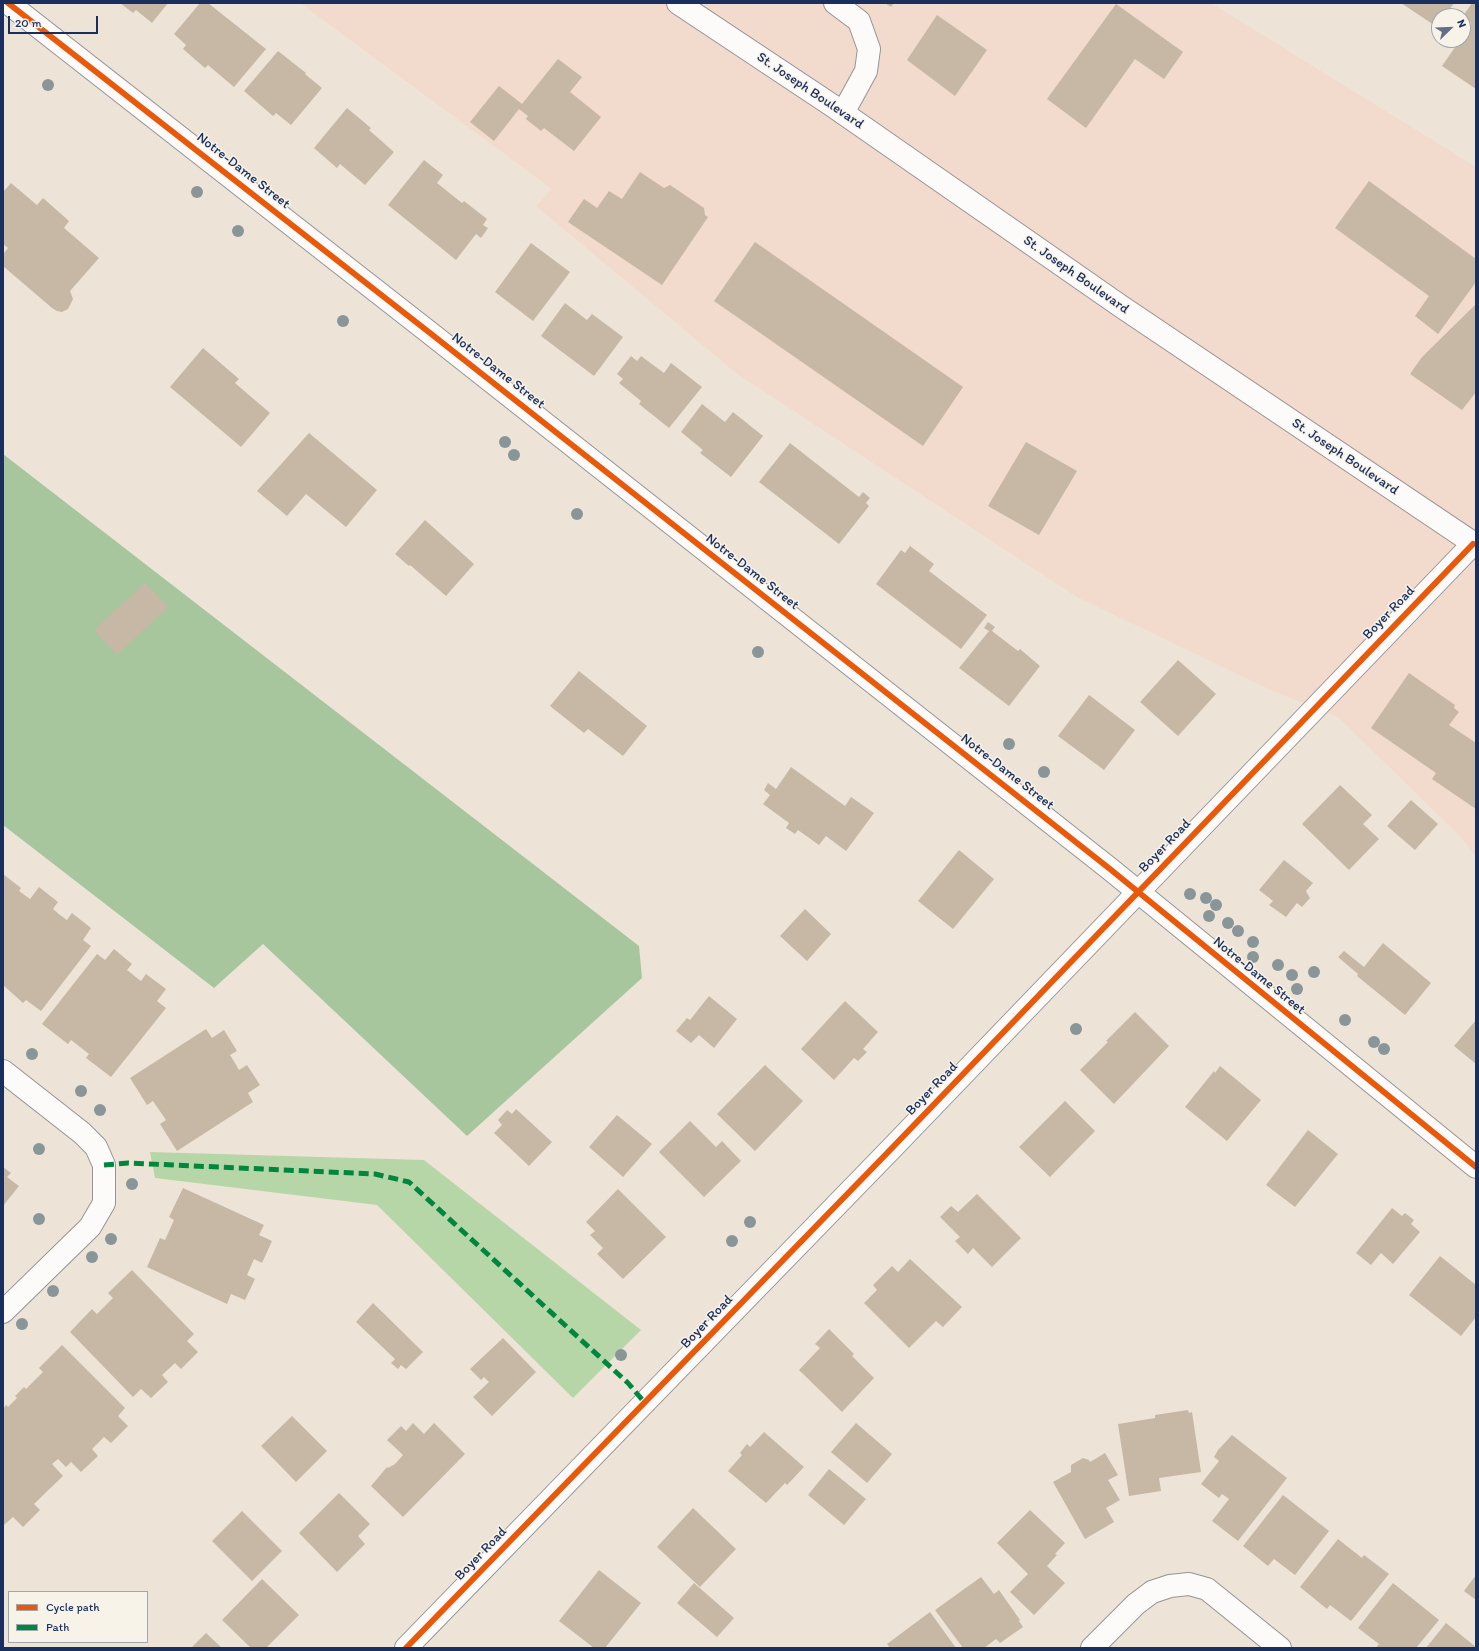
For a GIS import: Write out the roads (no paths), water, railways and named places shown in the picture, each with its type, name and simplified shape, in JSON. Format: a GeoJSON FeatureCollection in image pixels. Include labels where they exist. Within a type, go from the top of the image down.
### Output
{"type":"FeatureCollection","features":[{"type":"Feature","properties":{"kind":"street","name":"Notre-Dame Street"},"geometry":{"type":"LineString","coordinates":[[8,3],[1104,864],[1476,1167]]}},
{"type":"Feature","properties":{"kind":"street","name":"St. Joseph Boulevard"},"geometry":{"type":"LineString","coordinates":[[678,3],[843,114],[1105,295],[1475,545]]}},
{"type":"Feature","properties":{"kind":"street"},"geometry":{"type":"LineString","coordinates":[[835,3],[860,21],[869,49],[866,71],[843,114]]}},
{"type":"Feature","properties":{"kind":"street","name":"Boyer Road"},"geometry":{"type":"LineString","coordinates":[[406,1648],[1475,545]]}},
{"type":"Feature","properties":{"kind":"street"},"geometry":{"type":"LineString","coordinates":[[3,1071],[82,1132],[96,1148],[104,1165],[104,1203],[90,1228],[3,1312]]}},
{"type":"Feature","properties":{"kind":"street"},"geometry":{"type":"LineString","coordinates":[[1092,1648],[1136,1604],[1152,1592],[1170,1586],[1189,1584],[1207,1589],[1280,1648]]}}]}
